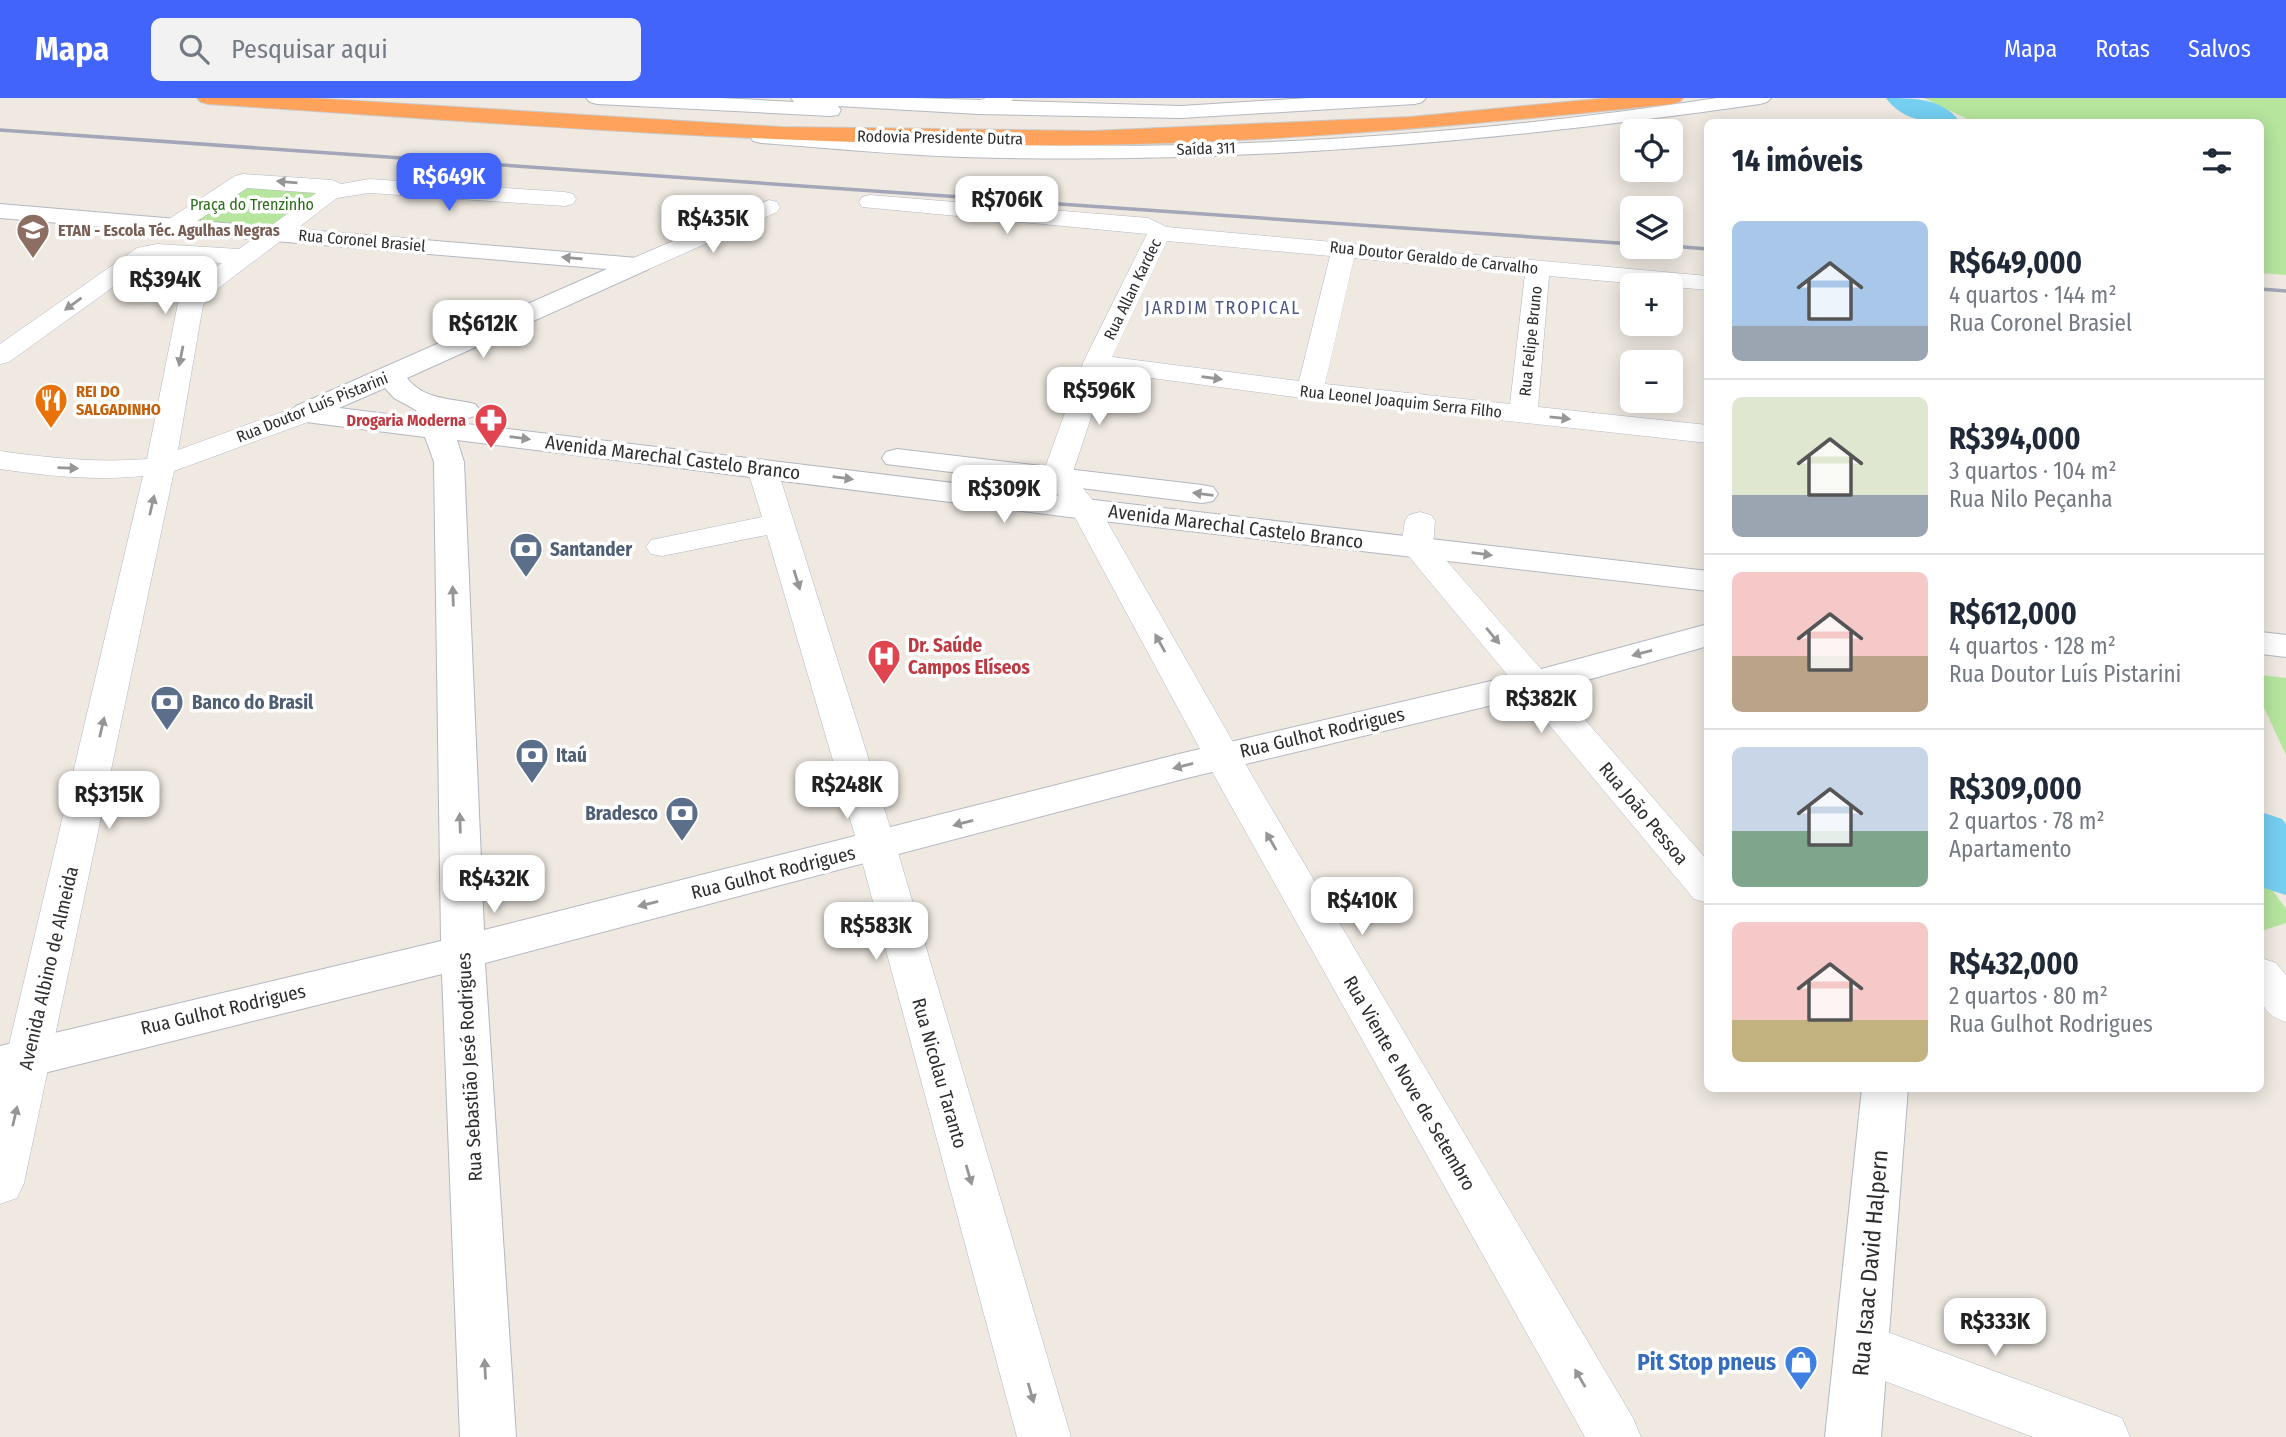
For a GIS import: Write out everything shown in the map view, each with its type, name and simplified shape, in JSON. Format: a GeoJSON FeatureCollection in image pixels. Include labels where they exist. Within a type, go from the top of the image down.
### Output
{"type":"FeatureCollection","features":[{"type":"Feature","properties":{"kind":"highway","name":"Rodovia Presidente Dutra"},"geometry":{"type":"LineString","coordinates":[[208,98],[893,137],[1092,138],[1199,136],[1435,122],[1672,98]]}},
{"type":"Feature","properties":{"kind":"highway","name":"Rodovia Presidente Dutra"},"geometry":{"type":"LineString","coordinates":[[351,98],[650,122],[929,128],[1098,127],[1303,120],[1574,98]]}},
{"type":"Feature","properties":{"kind":"highway"},"geometry":{"type":"LineString","coordinates":[[650,122],[1181,113]]}},
{"type":"Feature","properties":{"kind":"street"},"geometry":{"type":"LineString","coordinates":[[597,98],[890,112],[978,108],[1004,98]]}},
{"type":"Feature","properties":{"kind":"street"},"geometry":{"type":"LineString","coordinates":[[802,98],[978,108],[1181,113],[1415,98]]}},
{"type":"Feature","properties":{"kind":"street","name":"Saída 311"},"geometry":{"type":"LineString","coordinates":[[650,122],[942,150],[1188,148],[1331,143],[1484,132],[1628,117],[1760,98]]}},
{"type":"Feature","properties":{"kind":"street"},"geometry":{"type":"LineString","coordinates":[[177,224],[243,181],[329,185],[332,187],[330,192],[369,186],[565,199]]}},
{"type":"Feature","properties":{"kind":"street","name":"Avenida Albino de Almeida"},"geometry":{"type":"LineString","coordinates":[[0,1183],[14,1062],[160,466],[191,303],[211,282],[330,192]]}},
{"type":"Feature","properties":{"kind":"street","name":"Rua Doutor Geraldo de Carvalho"},"geometry":{"type":"LineString","coordinates":[[870,202],[1704,283]]}},
{"type":"Feature","properties":{"kind":"street","name":"Rua Doutor Luís Pistarini"},"geometry":{"type":"LineString","coordinates":[[0,460],[48,467],[120,470],[160,466],[306,413],[769,207]]}},
{"type":"Feature","properties":{"kind":"street","name":"Rua Coronel Brasiel"},"geometry":{"type":"LineString","coordinates":[[0,211],[640,264]]}},
{"type":"Feature","properties":{"kind":"street","name":"Rua Allan Kardec"},"geometry":{"type":"LineString","coordinates":[[1057,476],[1096,363],[1154,229]]}},
{"type":"Feature","properties":{"kind":"street"},"geometry":{"type":"LineString","coordinates":[[1310,391],[1344,248]]}},
{"type":"Feature","properties":{"kind":"street"},"geometry":{"type":"LineString","coordinates":[[0,356],[145,253],[158,251],[247,257]]}},
{"type":"Feature","properties":{"kind":"street","name":"Rua Felipe Bruno"},"geometry":{"type":"LineString","coordinates":[[1523,414],[1538,267]]}},
{"type":"Feature","properties":{"kind":"street","name":"Rua Leonel Joaquim Serra Filho"},"geometry":{"type":"LineString","coordinates":[[1096,363],[1310,391],[1704,433]]}},
{"type":"Feature","properties":{"kind":"street","name":"Avenida Marechal Castelo Branco"},"geometry":{"type":"LineString","coordinates":[[391,375],[404,393],[433,417],[762,468],[1085,509],[1704,557]]}},
{"type":"Feature","properties":{"kind":"street","name":"Avenida Marechal Castelo Branco"},"geometry":{"type":"LineString","coordinates":[[306,413],[433,417],[1057,476],[1704,580]]}},
{"type":"Feature","properties":{"kind":"street","name":"Rua Sebastião Jesé Rodrigues"},"geometry":{"type":"LineString","coordinates":[[433,417],[449,462],[463,952],[486,1435]]}},
{"type":"Feature","properties":{"kind":"street","name":"Rua Nicolau Taranto"},"geometry":{"type":"LineString","coordinates":[[762,468],[877,845],[1044,1437]]}},
{"type":"Feature","properties":{"kind":"street","name":"Rua Viente e Nove de Setembro"},"geometry":{"type":"LineString","coordinates":[[1057,476],[1085,509],[1614,1437]]}},
{"type":"Feature","properties":{"kind":"street"},"geometry":{"type":"LineString","coordinates":[[662,547],[780,523]]}},
{"type":"Feature","properties":{"kind":"street","name":"Rua João Pessoa"},"geometry":{"type":"LineString","coordinates":[[1418,534],[1534,683],[1704,883]]}},
{"type":"Feature","properties":{"kind":"street","name":"Rua Gulhot Rodrigues"},"geometry":{"type":"LineString","coordinates":[[14,1062],[463,952],[1224,755],[1534,683],[1704,636]]}},
{"type":"Feature","properties":{"kind":"street"},"geometry":{"type":"LineString","coordinates":[[2264,978],[2286,1004]]}},
{"type":"Feature","properties":{"kind":"street","name":"Rua Isaac David Halpern"},"geometry":{"type":"LineString","coordinates":[[1853,1437],[1863,1348],[1883,1092]]}},
{"type":"Feature","properties":{"kind":"street"},"geometry":{"type":"LineString","coordinates":[[1863,1348],[2103,1437]]}},
{"type":"Feature","properties":{"kind":"green space"},"geometry":{"type":"Polygon","coordinates":[[[1924,98],[2286,98],[2286,275],[2264,273],[2264,119],[1967,119],[1924,98]]]}},
{"type":"Feature","properties":{"kind":"green space","name":"Praça do Trenzinho"},"geometry":{"type":"Polygon","coordinates":[[[246,181],[329,188],[277,229],[191,221],[246,181]]]}},
{"type":"Feature","properties":{"kind":"green space"},"geometry":{"type":"Polygon","coordinates":[[[2264,675],[2286,678],[2286,755],[2264,707],[2264,675]]]}},
{"type":"Feature","properties":{"kind":"green space"},"geometry":{"type":"Polygon","coordinates":[[[2264,878],[2286,909],[2286,923],[2264,930],[2264,878]]]}},
{"type":"Feature","properties":{"kind":"waterway"},"geometry":{"type":"LineString","coordinates":[[1902,98],[1939,119]]}},
{"type":"Feature","properties":{"kind":"waterway"},"geometry":{"type":"LineString","coordinates":[[2264,839],[2286,872]]}},
{"type":"Feature","properties":{"kind":"railway"},"geometry":{"type":"LineString","coordinates":[[0,130],[1620,243]]}},
{"type":"Feature","properties":{"kind":"railway"},"geometry":{"type":"LineString","coordinates":[[1683,247],[1704,249]]}},
{"type":"Feature","properties":{"kind":"railway"},"geometry":{"type":"LineString","coordinates":[[2264,289],[2286,291]]}},
{"type":"Feature","properties":{"kind":"place","name":"ETAN - Escola Téc. Agulhas Negras"},"geometry":{"type":"Point","coordinates":[33,260]}},
{"type":"Feature","properties":{"kind":"place","name":"REI DO SALGADINHO"},"geometry":{"type":"Point","coordinates":[51,430]}},
{"type":"Feature","properties":{"kind":"place","name":"Drogaria Moderna"},"geometry":{"type":"Point","coordinates":[491,450]}},
{"type":"Feature","properties":{"kind":"place","name":"Santander"},"geometry":{"type":"Point","coordinates":[526,579]}},
{"type":"Feature","properties":{"kind":"place","name":"Dr. Saúde Campos Elíseos"},"geometry":{"type":"Point","coordinates":[884,686]}},
{"type":"Feature","properties":{"kind":"place","name":"Banco do Brasil"},"geometry":{"type":"Point","coordinates":[167,732]}},
{"type":"Feature","properties":{"kind":"place","name":"Itaú"},"geometry":{"type":"Point","coordinates":[532,785]}},
{"type":"Feature","properties":{"kind":"place","name":"Bradesco"},"geometry":{"type":"Point","coordinates":[682,843]}},
{"type":"Feature","properties":{"kind":"place","name":"Pit Stop pneus"},"geometry":{"type":"Point","coordinates":[1801,1392]}},
{"type":"Feature","properties":{"kind":"district","name":"JARDIM TROPICAL"},"geometry":{"type":"Point","coordinates":[1223,308]}}]}
